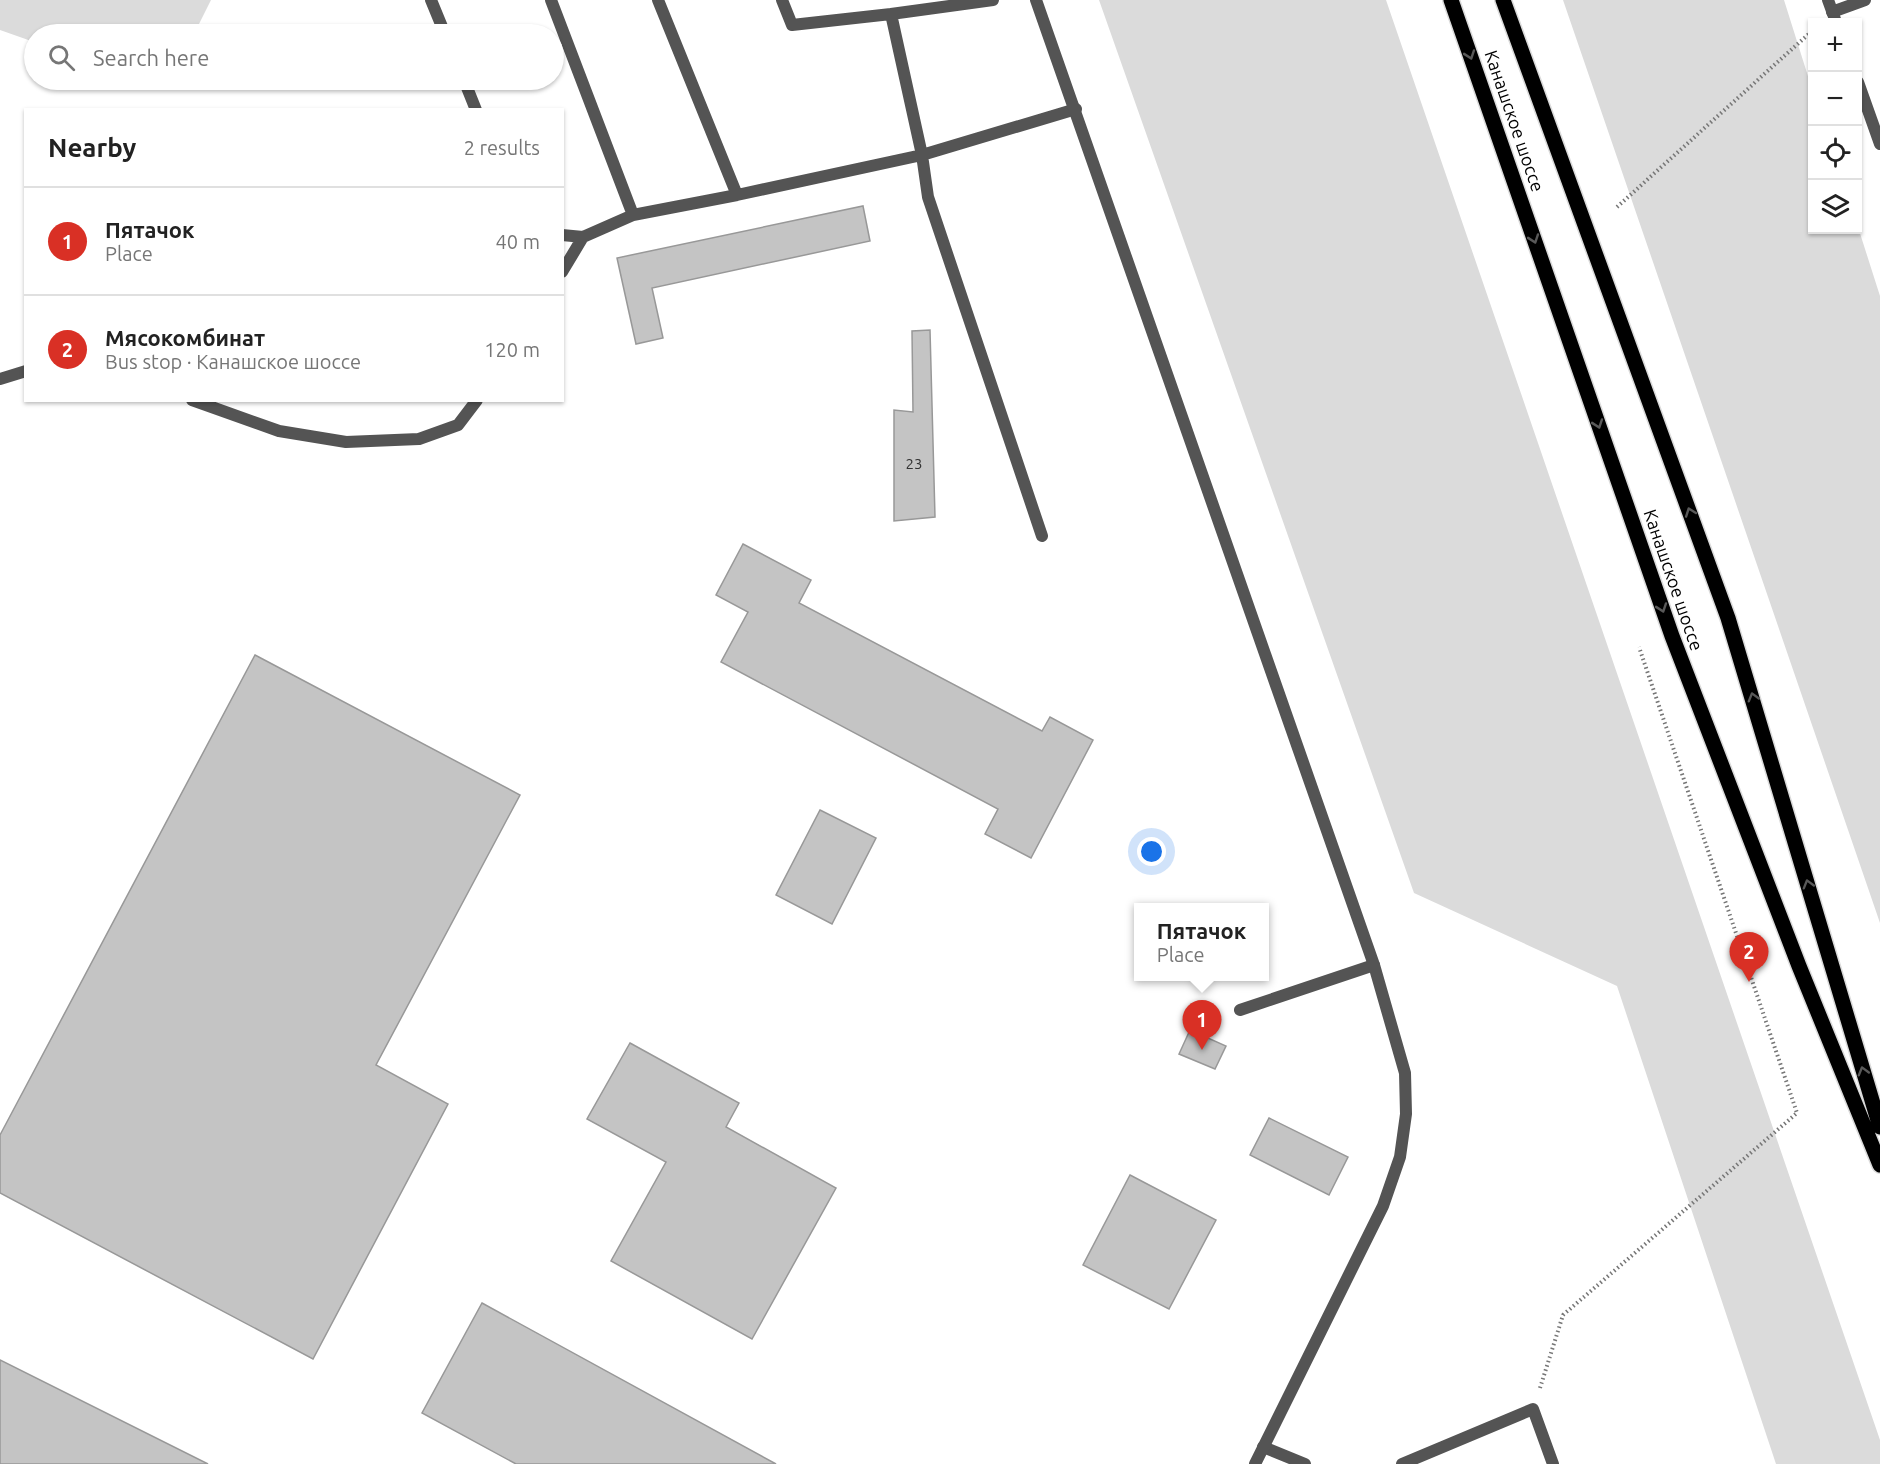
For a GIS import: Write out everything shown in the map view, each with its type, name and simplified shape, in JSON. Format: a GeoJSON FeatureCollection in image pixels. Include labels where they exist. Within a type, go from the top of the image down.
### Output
{"type":"FeatureCollection","features":[{"type":"Feature","properties":{"kind":"main road","name":"Канашское шоссе"},"geometry":{"type":"LineString","coordinates":[[1451,0],[1671,636],[1880,1166]]}},
{"type":"Feature","properties":{"kind":"main road","name":"Канашское шоссе"},"geometry":{"type":"LineString","coordinates":[[1503,0],[1728,618],[1880,1127]]}},
{"type":"Feature","properties":{"kind":"street"},"geometry":{"type":"LineString","coordinates":[[430,0],[441,24]]}},
{"type":"Feature","properties":{"kind":"street"},"geometry":{"type":"LineString","coordinates":[[551,0],[560,24]]}},
{"type":"Feature","properties":{"kind":"street"},"geometry":{"type":"LineString","coordinates":[[658,0],[737,195]]}},
{"type":"Feature","properties":{"kind":"street"},"geometry":{"type":"LineString","coordinates":[[782,0],[792,25],[993,0]]}},
{"type":"Feature","properties":{"kind":"street"},"geometry":{"type":"LineString","coordinates":[[1036,0],[1374,965],[1405,1073],[1406,1114],[1400,1156],[1383,1206],[1255,1464]]}},
{"type":"Feature","properties":{"kind":"street"},"geometry":{"type":"LineString","coordinates":[[1828,0],[1834,17],[1865,0]]}},
{"type":"Feature","properties":{"kind":"street"},"geometry":{"type":"LineString","coordinates":[[891,14],[922,155],[928,197],[1042,536]]}},
{"type":"Feature","properties":{"kind":"street"},"geometry":{"type":"LineString","coordinates":[[564,34],[633,215]]}},
{"type":"Feature","properties":{"kind":"street"},"geometry":{"type":"LineString","coordinates":[[468,90],[475,108]]}},
{"type":"Feature","properties":{"kind":"street"},"geometry":{"type":"LineString","coordinates":[[1862,95],[1880,144]]}},
{"type":"Feature","properties":{"kind":"street"},"geometry":{"type":"LineString","coordinates":[[564,235],[583,237],[633,215],[922,155],[1076,110]]}},
{"type":"Feature","properties":{"kind":"street"},"geometry":{"type":"LineString","coordinates":[[564,269],[583,237]]}},
{"type":"Feature","properties":{"kind":"street"},"geometry":{"type":"LineString","coordinates":[[0,380],[24,372]]}},
{"type":"Feature","properties":{"kind":"street"},"geometry":{"type":"LineString","coordinates":[[198,402],[279,431],[346,442],[420,439],[458,425],[475,402]]}},
{"type":"Feature","properties":{"kind":"street"},"geometry":{"type":"LineString","coordinates":[[1240,1010],[1374,965]]}},
{"type":"Feature","properties":{"kind":"street"},"geometry":{"type":"LineString","coordinates":[[1402,1464],[1533,1408],[1553,1464]]}},
{"type":"Feature","properties":{"kind":"street"},"geometry":{"type":"LineString","coordinates":[[1263,1448],[1305,1464]]}},
{"type":"Feature","properties":{"kind":"path"},"geometry":{"type":"LineString","coordinates":[[1617,207],[1808,35]]}},
{"type":"Feature","properties":{"kind":"path"},"geometry":{"type":"LineString","coordinates":[[1533,1408],[1563,1315],[1797,1113],[1639,647]]}},
{"type":"Feature","properties":{"kind":"shaded area"},"geometry":{"type":"Polygon","coordinates":[[[0,0],[211,0],[199,24],[24,24],[24,38],[0,30],[0,0]]]}},
{"type":"Feature","properties":{"kind":"shaded area"},"geometry":{"type":"Polygon","coordinates":[[[1099,0],[1386,0],[1880,1440],[1880,1464],[1776,1464],[1617,986],[1414,893],[1099,0]]]}},
{"type":"Feature","properties":{"kind":"shaded area"},"geometry":{"type":"Polygon","coordinates":[[[1563,0],[1784,0],[1808,76],[1808,234],[1860,234],[1880,296],[1880,923],[1563,0]]]}},
{"type":"Feature","properties":{"kind":"building"},"geometry":{"type":"Polygon","coordinates":[[[863,206],[870,241],[652,288],[663,338],[636,344],[617,258],[863,206]]]}},
{"type":"Feature","properties":{"kind":"building"},"geometry":{"type":"Polygon","coordinates":[[[930,330],[935,517],[894,521],[894,410],[913,412],[912,331],[930,330]]]}},
{"type":"Feature","properties":{"kind":"building"},"geometry":{"type":"Polygon","coordinates":[[[743,544],[811,580],[799,603],[1042,731],[1050,717],[1093,740],[1031,858],[985,834],[998,809],[721,662],[748,612],[716,595],[743,544]]]}},
{"type":"Feature","properties":{"kind":"building"},"geometry":{"type":"Polygon","coordinates":[[[255,655],[520,795],[376,1065],[448,1104],[313,1359],[0,1193],[0,1135],[255,655]]]}},
{"type":"Feature","properties":{"kind":"building"},"geometry":{"type":"Polygon","coordinates":[[[820,810],[876,838],[832,924],[776,895],[820,810]]]}},
{"type":"Feature","properties":{"kind":"building"},"geometry":{"type":"Polygon","coordinates":[[[1190,1030],[1226,1046],[1215,1069],[1179,1054],[1190,1030]]]}},
{"type":"Feature","properties":{"kind":"building"},"geometry":{"type":"Polygon","coordinates":[[[630,1043],[739,1103],[726,1127],[836,1188],[752,1339],[611,1261],[666,1162],[587,1119],[630,1043]]]}},
{"type":"Feature","properties":{"kind":"building"},"geometry":{"type":"Polygon","coordinates":[[[1269,1118],[1348,1157],[1329,1195],[1250,1155],[1269,1118]]]}},
{"type":"Feature","properties":{"kind":"building"},"geometry":{"type":"Polygon","coordinates":[[[1130,1175],[1216,1220],[1169,1309],[1083,1265],[1130,1175]]]}},
{"type":"Feature","properties":{"kind":"building"},"geometry":{"type":"Polygon","coordinates":[[[482,1303],[776,1464],[516,1464],[422,1413],[482,1303]]]}},
{"type":"Feature","properties":{"kind":"building"},"geometry":{"type":"Polygon","coordinates":[[[0,1360],[208,1464],[0,1464],[0,1360]]]}},
{"type":"Feature","properties":{"kind":"place","name":"Мясокомбинат"},"geometry":{"type":"Point","coordinates":[1749,982]}},
{"type":"Feature","properties":{"kind":"place","name":"Пятачок"},"geometry":{"type":"Point","coordinates":[1202,1050]}}]}
